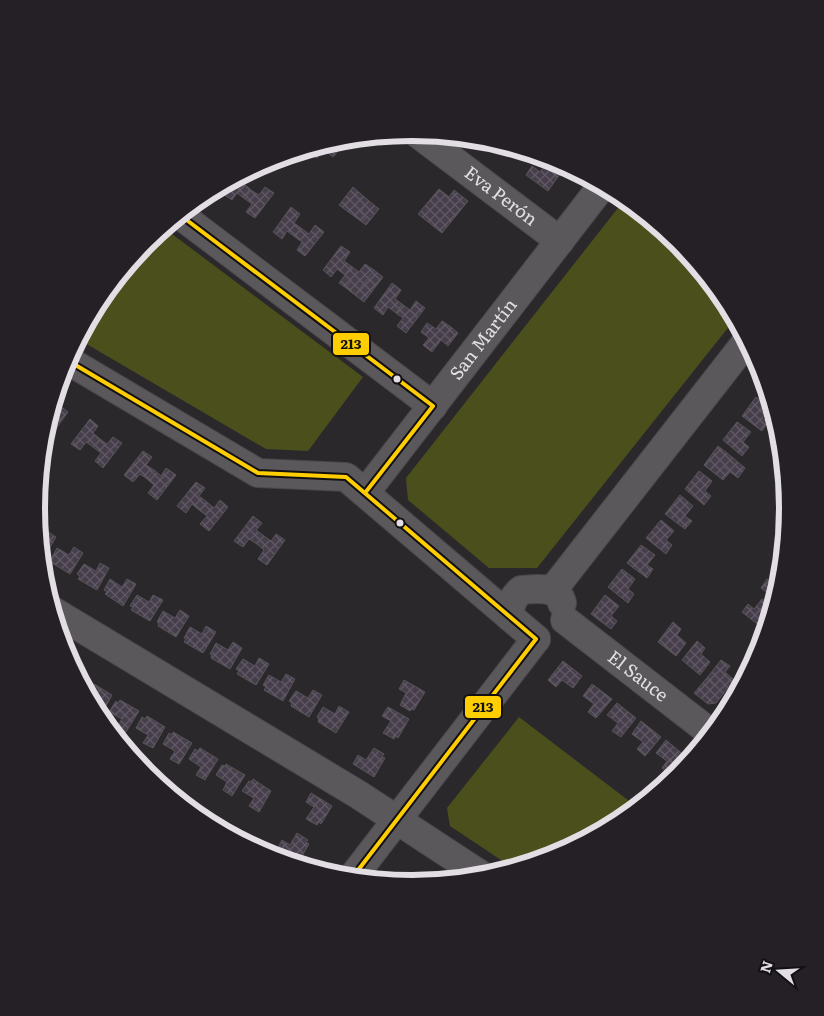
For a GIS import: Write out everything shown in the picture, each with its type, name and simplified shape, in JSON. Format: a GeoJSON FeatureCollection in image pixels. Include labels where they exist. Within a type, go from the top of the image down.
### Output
{"type":"FeatureCollection","features":[{"type":"Feature","properties":{"kind":"street","name":"Eva Perón"},"geometry":{"type":"LineString","coordinates":[[429,142],[560,241]]}},
{"type":"Feature","properties":{"kind":"street","name":"San Martín"},"geometry":{"type":"LineString","coordinates":[[365,493],[598,191]]}},
{"type":"Feature","properties":{"kind":"street"},"geometry":{"type":"LineString","coordinates":[[187,219],[433,406]]}},
{"type":"Feature","properties":{"kind":"street"},"geometry":{"type":"LineString","coordinates":[[552,591],[742,348]]}},
{"type":"Feature","properties":{"kind":"street"},"geometry":{"type":"LineString","coordinates":[[75,364],[258,473],[346,478],[536,639]]}},
{"type":"Feature","properties":{"kind":"street"},"geometry":{"type":"LineString","coordinates":[[357,871],[536,639],[558,632],[565,620],[562,600],[546,588],[521,590],[511,603],[510,617]]}},
{"type":"Feature","properties":{"kind":"street"},"geometry":{"type":"LineString","coordinates":[[61,616],[359,795],[473,870]]}},
{"type":"Feature","properties":{"kind":"street","name":"El Sauce"},"geometry":{"type":"LineString","coordinates":[[565,620],[705,729]]}},
{"type":"Feature","properties":{"kind":"green space"},"geometry":{"type":"Polygon","coordinates":[[[620,206],[672,248],[703,285],[730,325],[537,568],[489,568],[408,500],[406,478],[620,206]]]}},
{"type":"Feature","properties":{"kind":"green space"},"geometry":{"type":"Polygon","coordinates":[[[170,232],[363,377],[308,451],[266,449],[85,343],[94,324],[121,285],[152,248],[170,232]]]}},
{"type":"Feature","properties":{"kind":"green space"},"geometry":{"type":"Polygon","coordinates":[[[519,717],[631,802],[595,826],[574,837],[530,856],[505,863],[450,826],[447,808],[519,717]]]}},
{"type":"Feature","properties":{"kind":"building"},"geometry":{"type":"Polygon","coordinates":[[[341,148],[333,157],[326,152],[341,148]]]}},
{"type":"Feature","properties":{"kind":"building"},"geometry":{"type":"Polygon","coordinates":[[[321,153],[317,158],[313,155],[321,153]]]}},
{"type":"Feature","properties":{"kind":"building"},"geometry":{"type":"Polygon","coordinates":[[[532,166],[540,172],[545,166],[560,174],[548,191],[526,175],[532,166]]]}},
{"type":"Feature","properties":{"kind":"building"},"geometry":{"type":"Polygon","coordinates":[[[246,181],[244,184],[251,190],[245,199],[237,193],[232,200],[223,194],[246,181]]]}},
{"type":"Feature","properties":{"kind":"building"},"geometry":{"type":"Polygon","coordinates":[[[265,187],[274,193],[255,218],[246,212],[252,204],[245,199],[251,190],[259,195],[265,187]]]}},
{"type":"Feature","properties":{"kind":"building"},"geometry":{"type":"Polygon","coordinates":[[[353,187],[369,201],[360,212],[366,217],[362,222],[339,205],[353,187]]]}},
{"type":"Feature","properties":{"kind":"building"},"geometry":{"type":"Polygon","coordinates":[[[439,189],[449,197],[454,190],[468,201],[442,233],[418,214],[439,189]]]}},
{"type":"Feature","properties":{"kind":"building"},"geometry":{"type":"Polygon","coordinates":[[[369,201],[379,209],[366,225],[362,222],[366,217],[360,212],[369,201]]]}},
{"type":"Feature","properties":{"kind":"building"},"geometry":{"type":"Polygon","coordinates":[[[291,207],[300,214],[294,223],[301,228],[295,237],[287,231],[282,239],[273,232],[291,207]]]}},
{"type":"Feature","properties":{"kind":"building"},"geometry":{"type":"Polygon","coordinates":[[[315,225],[324,232],[305,256],[297,250],[302,242],[295,237],[301,228],[309,234],[315,225]]]}},
{"type":"Feature","properties":{"kind":"building"},"geometry":{"type":"Polygon","coordinates":[[[341,246],[350,252],[344,261],[351,266],[345,275],[337,269],[331,277],[323,270],[341,246]]]}},
{"type":"Feature","properties":{"kind":"building"},"geometry":{"type":"Polygon","coordinates":[[[365,264],[374,270],[355,295],[346,288],[352,281],[345,275],[351,266],[359,272],[365,264]]]}},
{"type":"Feature","properties":{"kind":"building"},"geometry":{"type":"Polygon","coordinates":[[[374,270],[383,277],[364,302],[355,295],[374,270]]]}},
{"type":"Feature","properties":{"kind":"building"},"geometry":{"type":"Polygon","coordinates":[[[345,275],[352,281],[346,288],[339,283],[345,275]]]}},
{"type":"Feature","properties":{"kind":"building"},"geometry":{"type":"Polygon","coordinates":[[[392,283],[401,290],[395,299],[402,304],[396,313],[388,307],[383,315],[374,308],[392,283]]]}},
{"type":"Feature","properties":{"kind":"building"},"geometry":{"type":"Polygon","coordinates":[[[416,301],[425,308],[406,333],[397,326],[403,318],[396,313],[402,304],[410,310],[416,301]]]}},
{"type":"Feature","properties":{"kind":"building"},"geometry":{"type":"Polygon","coordinates":[[[442,321],[451,327],[432,352],[423,345],[429,338],[421,332],[427,323],[436,329],[442,321]]]}},
{"type":"Feature","properties":{"kind":"building"},"geometry":{"type":"Polygon","coordinates":[[[451,327],[458,333],[448,346],[441,340],[451,327]]]}},
{"type":"Feature","properties":{"kind":"building"},"geometry":{"type":"Polygon","coordinates":[[[756,397],[763,403],[766,413],[762,418],[768,422],[762,431],[742,416],[756,397]]]}},
{"type":"Feature","properties":{"kind":"building"},"geometry":{"type":"Polygon","coordinates":[[[60,406],[68,412],[53,433],[60,406]]]}},
{"type":"Feature","properties":{"kind":"building"},"geometry":{"type":"Polygon","coordinates":[[[90,419],[98,426],[93,433],[100,439],[93,447],[86,442],[80,450],[71,444],[90,419]]]}},
{"type":"Feature","properties":{"kind":"building"},"geometry":{"type":"Polygon","coordinates":[[[737,422],[751,432],[743,442],[749,447],[742,456],[723,440],[737,422]]]}},
{"type":"Feature","properties":{"kind":"building"},"geometry":{"type":"Polygon","coordinates":[[[113,437],[122,443],[103,468],[95,461],[101,453],[93,447],[100,439],[107,444],[113,437]]]}},
{"type":"Feature","properties":{"kind":"building"},"geometry":{"type":"Polygon","coordinates":[[[718,446],[732,457],[724,467],[730,472],[723,480],[704,465],[718,446]]]}},
{"type":"Feature","properties":{"kind":"building"},"geometry":{"type":"Polygon","coordinates":[[[143,451],[152,457],[146,465],[154,470],[147,479],[140,474],[133,482],[124,475],[143,451]]]}},
{"type":"Feature","properties":{"kind":"building"},"geometry":{"type":"Polygon","coordinates":[[[732,457],[745,468],[738,478],[724,467],[732,457]]]}},
{"type":"Feature","properties":{"kind":"building"},"geometry":{"type":"Polygon","coordinates":[[[166,468],[176,475],[157,500],[148,493],[154,485],[147,479],[154,470],[161,476],[166,468]]]}},
{"type":"Feature","properties":{"kind":"building"},"geometry":{"type":"Polygon","coordinates":[[[699,471],[712,481],[705,491],[711,496],[704,505],[685,489],[699,471]]]}},
{"type":"Feature","properties":{"kind":"building"},"geometry":{"type":"Polygon","coordinates":[[[196,482],[205,488],[199,496],[207,502],[199,510],[192,504],[186,513],[177,506],[196,482]]]}},
{"type":"Feature","properties":{"kind":"building"},"geometry":{"type":"Polygon","coordinates":[[[680,495],[693,506],[685,516],[692,521],[685,529],[665,514],[680,495]]]}},
{"type":"Feature","properties":{"kind":"building"},"geometry":{"type":"Polygon","coordinates":[[[220,500],[228,507],[209,531],[200,524],[207,516],[199,510],[207,502],[214,508],[220,500]]]}},
{"type":"Feature","properties":{"kind":"building"},"geometry":{"type":"Polygon","coordinates":[[[253,516],[262,523],[256,530],[264,536],[257,544],[249,539],[243,547],[234,541],[253,516]]]}},
{"type":"Feature","properties":{"kind":"building"},"geometry":{"type":"Polygon","coordinates":[[[661,520],[674,531],[666,540],[672,545],[666,554],[646,538],[661,520]]]}},
{"type":"Feature","properties":{"kind":"building"},"geometry":{"type":"Polygon","coordinates":[[[47,531],[56,537],[48,552],[47,531]]]}},
{"type":"Feature","properties":{"kind":"building"},"geometry":{"type":"Polygon","coordinates":[[[276,534],[285,540],[267,565],[258,559],[264,550],[257,544],[264,536],[271,541],[276,534]]]}},
{"type":"Feature","properties":{"kind":"building"},"geometry":{"type":"Polygon","coordinates":[[[641,545],[655,555],[647,565],[653,569],[647,578],[627,563],[641,545]]]}},
{"type":"Feature","properties":{"kind":"building"},"geometry":{"type":"Polygon","coordinates":[[[74,547],[83,553],[70,574],[52,563],[53,560],[51,559],[57,548],[69,555],[74,547]]]}},
{"type":"Feature","properties":{"kind":"building"},"geometry":{"type":"Polygon","coordinates":[[[100,563],[109,568],[97,590],[78,579],[80,576],[77,574],[84,564],[96,571],[100,563]]]}},
{"type":"Feature","properties":{"kind":"building"},"geometry":{"type":"Polygon","coordinates":[[[622,569],[635,579],[628,589],[634,594],[628,603],[608,587],[622,569]]]}},
{"type":"Feature","properties":{"kind":"building"},"geometry":{"type":"Polygon","coordinates":[[[110,579],[122,587],[127,579],[136,584],[123,606],[105,594],[107,592],[104,590],[110,579]]]}},
{"type":"Feature","properties":{"kind":"building"},"geometry":{"type":"Polygon","coordinates":[[[767,579],[771,582],[768,594],[761,588],[767,579]]]}},
{"type":"Feature","properties":{"kind":"building"},"geometry":{"type":"Polygon","coordinates":[[[137,595],[149,602],[153,595],[163,600],[150,621],[131,610],[133,607],[130,606],[137,595]]]}},
{"type":"Feature","properties":{"kind":"building"},"geometry":{"type":"Polygon","coordinates":[[[605,595],[619,606],[611,616],[617,621],[611,629],[591,614],[605,595]]]}},
{"type":"Feature","properties":{"kind":"building"},"geometry":{"type":"Polygon","coordinates":[[[762,599],[766,602],[760,626],[742,612],[748,604],[754,609],[762,599]]]}},
{"type":"Feature","properties":{"kind":"building"},"geometry":{"type":"Polygon","coordinates":[[[180,610],[189,616],[176,637],[158,626],[159,623],[157,622],[163,611],[175,618],[180,610]]]}},
{"type":"Feature","properties":{"kind":"building"},"geometry":{"type":"Polygon","coordinates":[[[673,622],[681,629],[677,635],[686,643],[676,656],[658,642],[673,622]]]}},
{"type":"Feature","properties":{"kind":"building"},"geometry":{"type":"Polygon","coordinates":[[[206,626],[216,632],[203,653],[184,642],[190,627],[202,634],[206,626]]]}},
{"type":"Feature","properties":{"kind":"building"},"geometry":{"type":"Polygon","coordinates":[[[697,641],[705,648],[701,654],[710,662],[700,675],[682,660],[697,641]]]}},
{"type":"Feature","properties":{"kind":"building"},"geometry":{"type":"Polygon","coordinates":[[[233,642],[242,648],[230,669],[211,658],[212,655],[210,654],[216,643],[228,650],[233,642]]]}},
{"type":"Feature","properties":{"kind":"building"},"geometry":{"type":"Polygon","coordinates":[[[259,658],[269,664],[256,685],[237,674],[239,671],[236,669],[243,659],[255,666],[259,658]]]}},
{"type":"Feature","properties":{"kind":"building"},"geometry":{"type":"Polygon","coordinates":[[[721,660],[730,666],[725,672],[734,680],[724,693],[706,679],[721,660]]]}},
{"type":"Feature","properties":{"kind":"building"},"geometry":{"type":"Polygon","coordinates":[[[563,661],[582,676],[573,688],[562,680],[556,687],[548,680],[563,661]]]}},
{"type":"Feature","properties":{"kind":"building"},"geometry":{"type":"Polygon","coordinates":[[[286,674],[295,679],[283,701],[264,690],[266,687],[263,685],[269,675],[281,682],[286,674]]]}},
{"type":"Feature","properties":{"kind":"building"},"geometry":{"type":"Polygon","coordinates":[[[706,679],[724,693],[716,703],[708,704],[694,693],[706,679]]]}},
{"type":"Feature","properties":{"kind":"building"},"geometry":{"type":"Polygon","coordinates":[[[404,680],[425,692],[414,710],[410,711],[400,705],[406,693],[399,689],[404,680]]]}},
{"type":"Feature","properties":{"kind":"building"},"geometry":{"type":"Polygon","coordinates":[[[94,684],[112,695],[105,708],[94,691],[92,687],[94,684]]]}},
{"type":"Feature","properties":{"kind":"building"},"geometry":{"type":"Polygon","coordinates":[[[592,684],[612,699],[596,718],[588,712],[594,704],[583,696],[592,684]]]}},
{"type":"Feature","properties":{"kind":"building"},"geometry":{"type":"Polygon","coordinates":[[[313,690],[322,695],[309,717],[291,706],[292,703],[289,701],[296,691],[308,698],[313,690]]]}},
{"type":"Feature","properties":{"kind":"building"},"geometry":{"type":"Polygon","coordinates":[[[120,700],[139,711],[126,732],[117,726],[122,719],[109,712],[116,701],[118,703],[120,700]]]}},
{"type":"Feature","properties":{"kind":"building"},"geometry":{"type":"Polygon","coordinates":[[[617,703],[636,718],[621,737],[612,731],[618,723],[607,715],[617,703]]]}},
{"type":"Feature","properties":{"kind":"building"},"geometry":{"type":"Polygon","coordinates":[[[339,706],[349,712],[336,733],[318,722],[319,719],[317,717],[323,707],[335,714],[339,706]]]}},
{"type":"Feature","properties":{"kind":"building"},"geometry":{"type":"Polygon","coordinates":[[[388,707],[409,719],[398,738],[396,736],[394,739],[383,733],[391,721],[382,716],[388,707]]]}},
{"type":"Feature","properties":{"kind":"building"},"geometry":{"type":"Polygon","coordinates":[[[147,716],[165,727],[153,748],[143,743],[148,735],[136,728],[142,717],[145,719],[147,716]]]}},
{"type":"Feature","properties":{"kind":"building"},"geometry":{"type":"Polygon","coordinates":[[[641,721],[661,737],[645,756],[637,749],[643,742],[632,734],[641,721]]]}},
{"type":"Feature","properties":{"kind":"building"},"geometry":{"type":"Polygon","coordinates":[[[173,732],[192,743],[179,764],[170,759],[175,751],[163,744],[169,733],[172,735],[173,732]]]}},
{"type":"Feature","properties":{"kind":"building"},"geometry":{"type":"Polygon","coordinates":[[[666,740],[684,755],[667,772],[662,768],[667,761],[656,753],[666,740]]]}},
{"type":"Feature","properties":{"kind":"building"},"geometry":{"type":"Polygon","coordinates":[[[200,748],[218,759],[205,780],[196,775],[201,767],[189,759],[195,749],[198,751],[200,748]]]}},
{"type":"Feature","properties":{"kind":"building"},"geometry":{"type":"Polygon","coordinates":[[[374,748],[384,754],[382,757],[385,758],[374,777],[353,764],[358,755],[366,760],[374,748]]]}},
{"type":"Feature","properties":{"kind":"building"},"geometry":{"type":"Polygon","coordinates":[[[226,764],[245,775],[232,796],[223,790],[227,782],[216,775],[222,765],[225,766],[226,764]]]}},
{"type":"Feature","properties":{"kind":"building"},"geometry":{"type":"Polygon","coordinates":[[[253,779],[271,791],[259,812],[249,806],[254,798],[242,791],[249,781],[251,782],[253,779]]]}},
{"type":"Feature","properties":{"kind":"building"},"geometry":{"type":"Polygon","coordinates":[[[311,793],[332,806],[321,824],[319,822],[317,825],[306,819],[314,807],[306,802],[311,793]]]}},
{"type":"Feature","properties":{"kind":"building"},"geometry":{"type":"Polygon","coordinates":[[[297,833],[308,840],[306,842],[309,844],[301,858],[277,849],[282,840],[290,845],[297,833]]]}},
{"type":"Feature","properties":{"kind":"transit line","name":"213"},"geometry":{"type":"LineString","coordinates":[[186,219],[433,406],[365,493]]}},
{"type":"Feature","properties":{"kind":"transit line","name":"213"},"geometry":{"type":"LineString","coordinates":[[75,364],[258,473],[346,477],[536,639],[357,871]]}}]}
